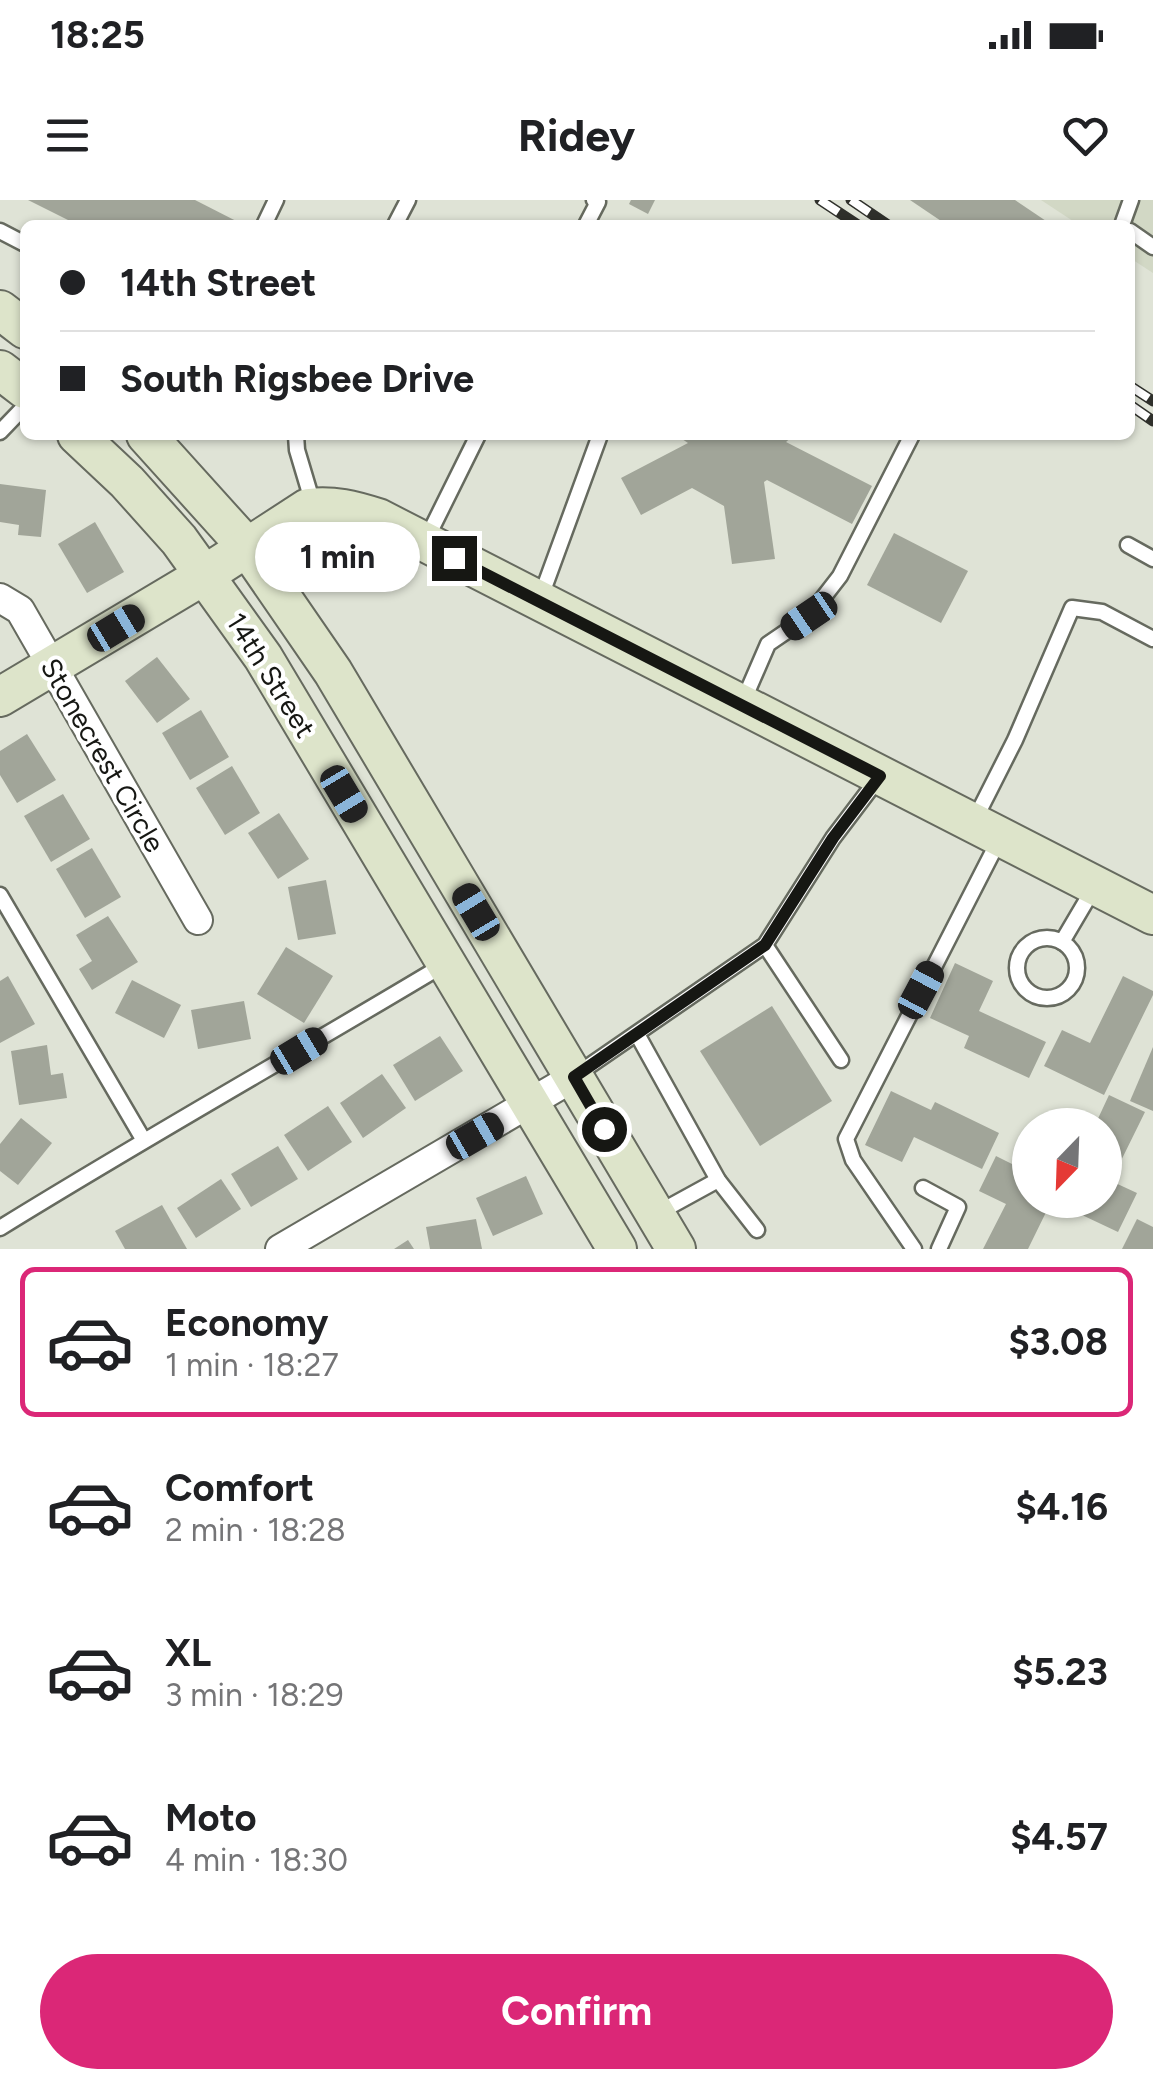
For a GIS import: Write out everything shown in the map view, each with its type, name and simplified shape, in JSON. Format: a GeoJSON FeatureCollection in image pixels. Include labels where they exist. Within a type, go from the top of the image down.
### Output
{"type":"FeatureCollection","features":[{"type":"Feature","properties":{"kind":"main road"},"geometry":{"type":"LineString","coordinates":[[0,310],[20,326]]}},
{"type":"Feature","properties":{"kind":"main road","name":"14th Street"},"geometry":{"type":"LineString","coordinates":[[82,440],[154,511],[206,574],[263,657],[530,1104],[610,1247]]}},
{"type":"Feature","properties":{"kind":"main road","name":"14th Street"},"geometry":{"type":"LineString","coordinates":[[151,440],[247,547],[332,672],[676,1249]]}},
{"type":"Feature","properties":{"kind":"main road"},"geometry":{"type":"LineString","coordinates":[[2,692],[52,666],[314,507],[349,508],[425,543],[1095,886],[1147,908]]}},
{"type":"Feature","properties":{"kind":"street","name":"Stonecrest Circle"},"geometry":{"type":"LineString","coordinates":[[0,598],[20,610],[198,920]]}},
{"type":"Feature","properties":{"kind":"street"},"geometry":{"type":"LineString","coordinates":[[280,1249],[574,1077]]}},
{"type":"Feature","properties":{"kind":"lane"},"geometry":{"type":"LineString","coordinates":[[0,432],[14,383]]}},
{"type":"Feature","properties":{"kind":"lane"},"geometry":{"type":"LineString","coordinates":[[296,440],[314,507]]}},
{"type":"Feature","properties":{"kind":"lane"},"geometry":{"type":"LineString","coordinates":[[425,543],[476,440]]}},
{"type":"Feature","properties":{"kind":"lane"},"geometry":{"type":"LineString","coordinates":[[539,601],[598,440]]}},
{"type":"Feature","properties":{"kind":"lane"},"geometry":{"type":"LineString","coordinates":[[742,704],[768,644],[809,616],[840,576],[909,440]]}},
{"type":"Feature","properties":{"kind":"lane"},"geometry":{"type":"LineString","coordinates":[[1128,544],[1153,559]]}},
{"type":"Feature","properties":{"kind":"lane"},"geometry":{"type":"LineString","coordinates":[[914,1249],[853,1160],[846,1139],[987,830],[1015,740],[1072,608],[1102,612],[1153,639]]}},
{"type":"Feature","properties":{"kind":"lane"},"geometry":{"type":"LineString","coordinates":[[574,1077],[765,945],[833,838],[880,776]]}},
{"type":"Feature","properties":{"kind":"lane"},"geometry":{"type":"LineString","coordinates":[[1062,942],[1095,886]]}},
{"type":"Feature","properties":{"kind":"lane"},"geometry":{"type":"LineString","coordinates":[[0,895],[144,1139]]}},
{"type":"Feature","properties":{"kind":"lane"},"geometry":{"type":"LineString","coordinates":[[1034,942],[1062,942],[1075,957],[1076,977],[1064,993],[1046,998],[1036,996],[1021,984],[1020,955],[1034,942]]}},
{"type":"Feature","properties":{"kind":"lane"},"geometry":{"type":"LineString","coordinates":[[765,945],[841,1060]]}},
{"type":"Feature","properties":{"kind":"lane"},"geometry":{"type":"LineString","coordinates":[[0,1228],[144,1139],[446,964]]}},
{"type":"Feature","properties":{"kind":"lane"},"geometry":{"type":"LineString","coordinates":[[637,1034],[718,1180],[756,1230]]}},
{"type":"Feature","properties":{"kind":"lane"},"geometry":{"type":"LineString","coordinates":[[656,1215],[718,1180]]}},
{"type":"Feature","properties":{"kind":"lane"},"geometry":{"type":"LineString","coordinates":[[923,1188],[958,1207],[939,1249]]}},
{"type":"Feature","properties":{"kind":"shaded area"},"geometry":{"type":"Polygon","coordinates":[[[1041,200],[1153,200],[1153,273],[1135,261],[1135,220],[1071,220],[1041,200]]]}},
{"type":"Feature","properties":{"kind":"building"},"geometry":{"type":"Polygon","coordinates":[[[28,200],[195,200],[234,220],[68,220],[28,200]]]}},
{"type":"Feature","properties":{"kind":"building"},"geometry":{"type":"Polygon","coordinates":[[[631,200],[655,200],[648,214],[629,204],[631,200]]]}},
{"type":"Feature","properties":{"kind":"building"},"geometry":{"type":"Polygon","coordinates":[[[910,200],[1015,200],[1045,220],[940,220],[910,200]]]}},
{"type":"Feature","properties":{"kind":"building"},"geometry":{"type":"Polygon","coordinates":[[[684,440],[788,440],[786,442],[872,486],[852,524],[767,480],[764,482],[775,559],[732,564],[724,506],[692,488],[641,515],[621,478],[688,443],[684,440]]]}},
{"type":"Feature","properties":{"kind":"building"},"geometry":{"type":"Polygon","coordinates":[[[0,484],[46,490],[41,537],[18,535],[19,525],[0,522],[0,484]]]}},
{"type":"Feature","properties":{"kind":"building"},"geometry":{"type":"Polygon","coordinates":[[[95,522],[124,572],[87,593],[58,544],[95,522]]]}},
{"type":"Feature","properties":{"kind":"building"},"geometry":{"type":"Polygon","coordinates":[[[894,533],[968,571],[941,623],[867,585],[894,533]]]}},
{"type":"Feature","properties":{"kind":"building"},"geometry":{"type":"Polygon","coordinates":[[[157,657],[190,699],[157,723],[125,681],[157,657]]]}},
{"type":"Feature","properties":{"kind":"building"},"geometry":{"type":"Polygon","coordinates":[[[201,710],[229,757],[190,780],[162,733],[201,710]]]}},
{"type":"Feature","properties":{"kind":"building"},"geometry":{"type":"Polygon","coordinates":[[[27,734],[56,780],[17,803],[0,775],[0,751],[27,734]]]}},
{"type":"Feature","properties":{"kind":"building"},"geometry":{"type":"Polygon","coordinates":[[[232,766],[260,813],[225,835],[196,788],[232,766]]]}},
{"type":"Feature","properties":{"kind":"building"},"geometry":{"type":"Polygon","coordinates":[[[63,794],[90,839],[51,862],[24,816],[63,794]]]}},
{"type":"Feature","properties":{"kind":"building"},"geometry":{"type":"Polygon","coordinates":[[[279,813],[309,859],[278,879],[248,833],[279,813]]]}},
{"type":"Feature","properties":{"kind":"building"},"geometry":{"type":"Polygon","coordinates":[[[92,848],[121,897],[85,918],[56,869],[92,848]]]}},
{"type":"Feature","properties":{"kind":"building"},"geometry":{"type":"Polygon","coordinates":[[[326,880],[336,934],[298,940],[288,887],[326,880]]]}},
{"type":"Feature","properties":{"kind":"building"},"geometry":{"type":"Polygon","coordinates":[[[108,916],[138,962],[92,990],[79,969],[92,961],[76,935],[108,916]]]}},
{"type":"Feature","properties":{"kind":"building"},"geometry":{"type":"Polygon","coordinates":[[[286,947],[333,976],[304,1023],[257,994],[286,947]]]}},
{"type":"Feature","properties":{"kind":"building"},"geometry":{"type":"Polygon","coordinates":[[[955,963],[993,981],[979,1011],[1046,1042],[1029,1078],[964,1048],[969,1036],[930,1018],[955,963]]]}},
{"type":"Feature","properties":{"kind":"building"},"geometry":{"type":"Polygon","coordinates":[[[8,976],[35,1024],[0,1043],[0,981],[8,976]]]}},
{"type":"Feature","properties":{"kind":"building"},"geometry":{"type":"Polygon","coordinates":[[[1123,976],[1153,991],[1153,995],[1104,1095],[1044,1066],[1062,1030],[1090,1043],[1123,976]]]}},
{"type":"Feature","properties":{"kind":"building"},"geometry":{"type":"Polygon","coordinates":[[[132,980],[181,1005],[164,1038],[115,1013],[132,980]]]}},
{"type":"Feature","properties":{"kind":"building"},"geometry":{"type":"Polygon","coordinates":[[[244,1001],[251,1039],[198,1049],[191,1010],[244,1001]]]}},
{"type":"Feature","properties":{"kind":"building"},"geometry":{"type":"Polygon","coordinates":[[[772,1006],[832,1101],[760,1146],[700,1051],[772,1006]]]}},
{"type":"Feature","properties":{"kind":"building"},"geometry":{"type":"Polygon","coordinates":[[[440,1036],[463,1071],[415,1101],[393,1065],[440,1036]]]}},
{"type":"Feature","properties":{"kind":"building"},"geometry":{"type":"Polygon","coordinates":[[[47,1045],[51,1075],[63,1073],[67,1098],[19,1105],[11,1051],[47,1045]]]}},
{"type":"Feature","properties":{"kind":"building"},"geometry":{"type":"Polygon","coordinates":[[[1153,1047],[1153,1111],[1130,1101],[1153,1047]]]}},
{"type":"Feature","properties":{"kind":"building"},"geometry":{"type":"Polygon","coordinates":[[[382,1074],[406,1108],[363,1138],[340,1103],[382,1074]]]}},
{"type":"Feature","properties":{"kind":"building"},"geometry":{"type":"Polygon","coordinates":[[[891,1091],[931,1110],[935,1102],[999,1133],[982,1169],[914,1137],[902,1162],[865,1145],[891,1091]]]}},
{"type":"Feature","properties":{"kind":"building"},"geometry":{"type":"Polygon","coordinates":[[[1109,1095],[1145,1112],[1122,1159],[1122,1108],[1103,1108],[1109,1095]]]}},
{"type":"Feature","properties":{"kind":"building"},"geometry":{"type":"Polygon","coordinates":[[[328,1106],[352,1142],[308,1171],[284,1135],[328,1106]]]}},
{"type":"Feature","properties":{"kind":"building"},"geometry":{"type":"Polygon","coordinates":[[[21,1118],[52,1143],[18,1185],[0,1171],[0,1144],[21,1118]]]}},
{"type":"Feature","properties":{"kind":"building"},"geometry":{"type":"Polygon","coordinates":[[[278,1146],[298,1179],[251,1207],[231,1174],[278,1146]]]}},
{"type":"Feature","properties":{"kind":"building"},"geometry":{"type":"Polygon","coordinates":[[[996,1156],[1012,1164],[1012,1218],[1043,1218],[1028,1249],[983,1249],[1006,1204],[979,1191],[996,1156]]]}},
{"type":"Feature","properties":{"kind":"building"},"geometry":{"type":"Polygon","coordinates":[[[526,1176],[543,1214],[493,1236],[476,1198],[526,1176]]]}},
{"type":"Feature","properties":{"kind":"building"},"geometry":{"type":"Polygon","coordinates":[[[221,1179],[241,1209],[196,1238],[177,1208],[221,1179]]]}},
{"type":"Feature","properties":{"kind":"building"},"geometry":{"type":"Polygon","coordinates":[[[1122,1186],[1137,1193],[1118,1232],[1088,1218],[1122,1218],[1122,1186]]]}},
{"type":"Feature","properties":{"kind":"building"},"geometry":{"type":"Polygon","coordinates":[[[162,1205],[187,1249],[125,1249],[115,1231],[162,1205]]]}},
{"type":"Feature","properties":{"kind":"building"},"geometry":{"type":"Polygon","coordinates":[[[476,1219],[482,1249],[430,1249],[426,1227],[476,1219]]]}},
{"type":"Feature","properties":{"kind":"building"},"geometry":{"type":"Polygon","coordinates":[[[1137,1219],[1153,1227],[1153,1249],[1122,1249],[1137,1219]]]}},
{"type":"Feature","properties":{"kind":"building"},"geometry":{"type":"Polygon","coordinates":[[[408,1240],[414,1249],[394,1249],[408,1240]]]}},
{"type":"Feature","properties":{"kind":"railway"},"geometry":{"type":"LineString","coordinates":[[820,200],[850,220]]}},
{"type":"Feature","properties":{"kind":"railway"},"geometry":{"type":"LineString","coordinates":[[851,200],[881,220]]}},
{"type":"Feature","properties":{"kind":"railway"},"geometry":{"type":"LineString","coordinates":[[1135,389],[1153,401]]}},
{"type":"Feature","properties":{"kind":"railway"},"geometry":{"type":"LineString","coordinates":[[1135,408],[1153,421]]}},
{"type":"Feature","properties":{"kind":"route"},"geometry":{"type":"LineString","coordinates":[[454,558],[880,776],[833,838],[765,945],[574,1077],[604,1129]]}}]}
